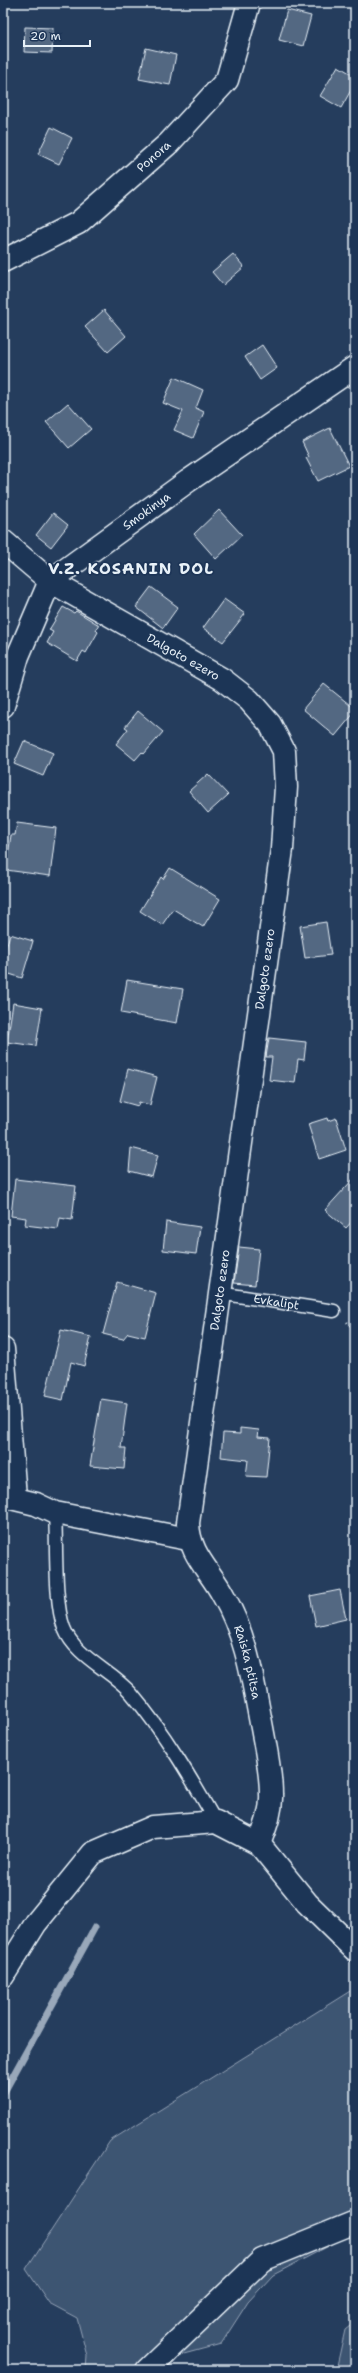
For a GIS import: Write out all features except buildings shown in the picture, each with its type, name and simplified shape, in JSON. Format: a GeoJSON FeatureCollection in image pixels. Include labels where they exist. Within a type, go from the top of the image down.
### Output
{"type":"FeatureCollection","features":[{"type":"Feature","properties":{"kind":"street","name":"Ponora"},"geometry":{"type":"LineString","coordinates":[[3,261],[78,223],[169,143],[227,80],[249,3]]}},
{"type":"Feature","properties":{"kind":"street","name":"Smokinya"},"geometry":{"type":"LineString","coordinates":[[50,581],[188,481],[355,367]]}},
{"type":"Feature","properties":{"kind":"street","name":"Dalgoto ezero"},"geometry":{"type":"LineString","coordinates":[[3,541],[50,581],[222,679],[249,700],[262,714],[270,724],[284,751],[286,787],[282,849],[191,1494],[188,1539]]}},
{"type":"Feature","properties":{"kind":"street"},"geometry":{"type":"LineString","coordinates":[[3,706],[18,656],[50,581]]}},
{"type":"Feature","properties":{"kind":"street"},"geometry":{"type":"LineString","coordinates":[[3,1349],[9,1497],[36,1504],[55,1513],[188,1539]]}},
{"type":"Feature","properties":{"kind":"street","name":"Raiska ptitsa"},"geometry":{"type":"LineString","coordinates":[[188,1539],[204,1568],[223,1594],[249,1656],[272,1795],[268,1820],[259,1844]]}},
{"type":"Feature","properties":{"kind":"street"},"geometry":{"type":"LineString","coordinates":[[3,1976],[36,1923],[94,1853],[153,1827],[216,1822],[259,1844],[307,1903],[355,1950]]}},
{"type":"Feature","properties":{"kind":"street"},"geometry":{"type":"LineString","coordinates":[[147,2370],[262,2260],[353,2223]]}},
{"type":"Feature","properties":{"kind":"lane","name":"Evkalipt"},"geometry":{"type":"LineString","coordinates":[[219,1293],[334,1311]]}},
{"type":"Feature","properties":{"kind":"lane"},"geometry":{"type":"LineString","coordinates":[[55,1513],[59,1604],[63,1626],[69,1639],[130,1692],[143,1708],[197,1787],[216,1822]]}},
{"type":"Feature","properties":{"kind":"shaded area"},"geometry":{"type":"Polygon","coordinates":[[[355,1988],[355,2238],[346,2237],[273,2275],[248,2302],[221,2344],[180,2355],[167,2370],[86,2370],[87,2356],[77,2318],[49,2303],[26,2269],[110,2141],[355,1988]]]}},
{"type":"Feature","properties":{"kind":"shaded area"},"geometry":{"type":"Polygon","coordinates":[[[355,2322],[355,2370],[336,2370],[345,2330],[355,2322]]]}},
{"type":"Feature","properties":{"kind":"waterway"},"geometry":{"type":"LineString","coordinates":[[3,2094],[95,1927]]}},
{"type":"Feature","properties":{"kind":"district","name":"V.Z. KOSANIN DOL"},"geometry":{"type":"Point","coordinates":[131,568]}}]}
